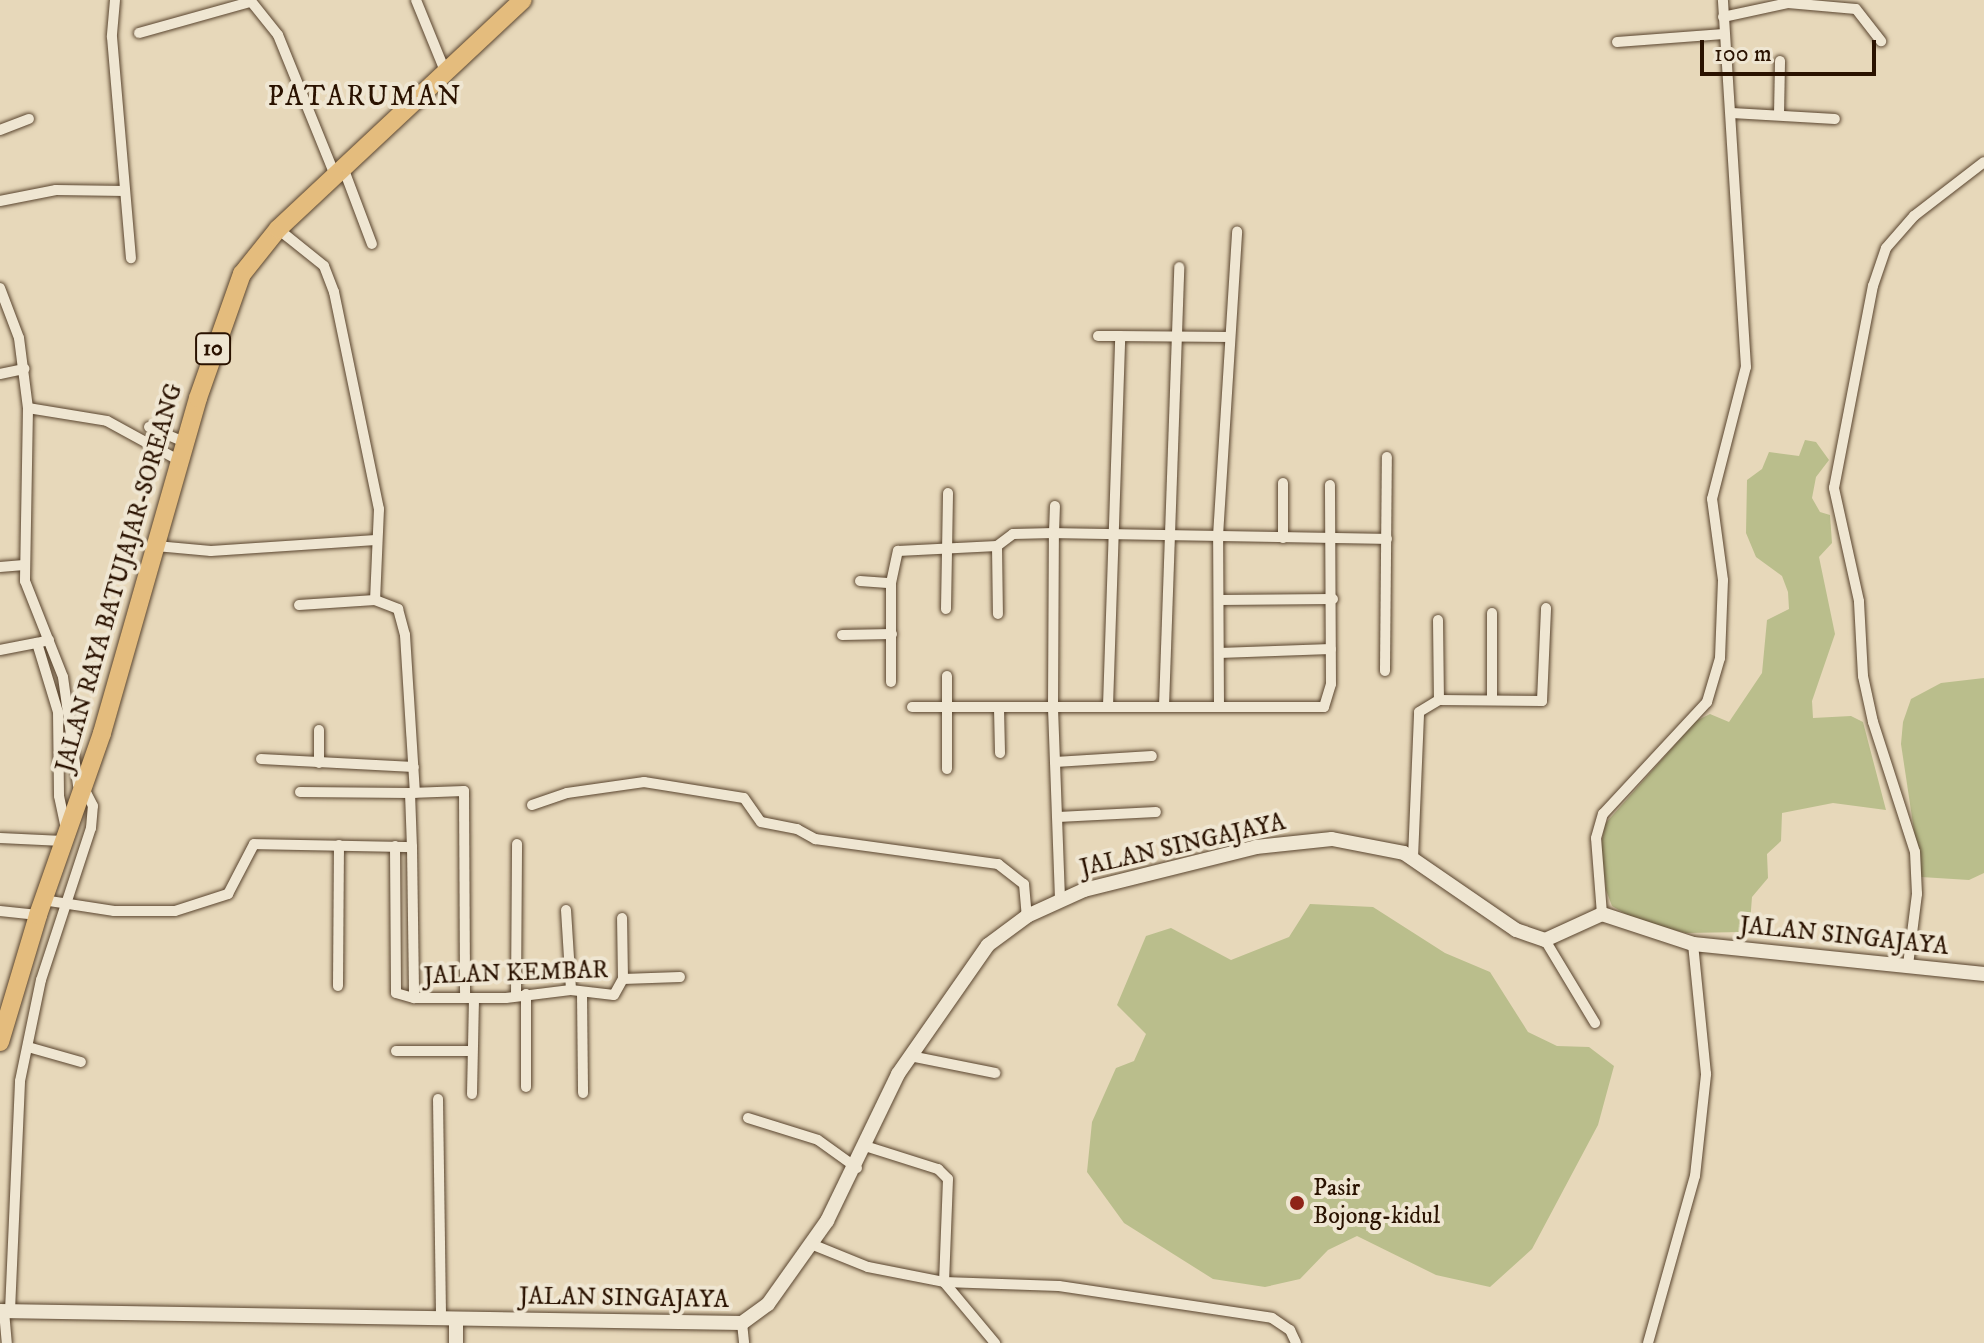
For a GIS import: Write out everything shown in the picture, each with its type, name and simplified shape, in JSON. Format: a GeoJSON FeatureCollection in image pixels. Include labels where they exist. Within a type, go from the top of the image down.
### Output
{"type":"FeatureCollection","features":[{"type":"Feature","properties":{"kind":"highway","name":"JALAN RAYA BATUJAJAR-SOREANG"},"geometry":{"type":"LineString","coordinates":[[0,1042],[8,989],[51,906],[66,833],[80,797],[185,442],[229,301],[248,262],[278,229],[523,0]]}},
{"type":"Feature","properties":{"kind":"street"},"geometry":{"type":"LineString","coordinates":[[115,0],[112,37],[131,258]]}},
{"type":"Feature","properties":{"kind":"street"},"geometry":{"type":"LineString","coordinates":[[416,0],[445,71]]}},
{"type":"Feature","properties":{"kind":"street"},"geometry":{"type":"LineString","coordinates":[[1595,1023],[1545,940],[1602,914],[1596,838],[1603,814],[1707,702],[1719,668],[1725,617],[1712,499],[1746,367],[1734,233],[1732,113],[1723,0]]}},
{"type":"Feature","properties":{"kind":"street"},"geometry":{"type":"LineString","coordinates":[[139,33],[250,1],[268,16],[372,244]]}},
{"type":"Feature","properties":{"kind":"street"},"geometry":{"type":"LineString","coordinates":[[1723,17],[1788,3],[1856,9],[1881,41]]}},
{"type":"Feature","properties":{"kind":"street"},"geometry":{"type":"LineString","coordinates":[[1617,42],[1724,34]]}},
{"type":"Feature","properties":{"kind":"street"},"geometry":{"type":"LineString","coordinates":[[1779,115],[1780,61]]}},
{"type":"Feature","properties":{"kind":"street"},"geometry":{"type":"LineString","coordinates":[[1732,113],[1835,119]]}},
{"type":"Feature","properties":{"kind":"street"},"geometry":{"type":"LineString","coordinates":[[0,130],[29,119]]}},
{"type":"Feature","properties":{"kind":"street"},"geometry":{"type":"LineString","coordinates":[[1908,965],[1917,894],[1915,852],[1873,722],[1863,676],[1859,601],[1834,488],[1873,286],[1886,248],[1914,216],[1984,162]]}},
{"type":"Feature","properties":{"kind":"street"},"geometry":{"type":"LineString","coordinates":[[0,201],[56,190],[125,191]]}},
{"type":"Feature","properties":{"kind":"street"},"geometry":{"type":"LineString","coordinates":[[278,229],[324,266],[334,292],[379,509],[375,600],[299,605]]}},
{"type":"Feature","properties":{"kind":"street"},"geometry":{"type":"LineString","coordinates":[[1219,706],[1218,536],[1227,337],[1237,232]]}},
{"type":"Feature","properties":{"kind":"street"},"geometry":{"type":"LineString","coordinates":[[1164,706],[1167,534],[1179,267]]}},
{"type":"Feature","properties":{"kind":"street"},"geometry":{"type":"LineString","coordinates":[[0,288],[24,369],[28,408],[24,565],[58,712],[59,796],[66,833],[0,838]]}},
{"type":"Feature","properties":{"kind":"street"},"geometry":{"type":"LineString","coordinates":[[1098,336],[1227,337]]}},
{"type":"Feature","properties":{"kind":"street"},"geometry":{"type":"LineString","coordinates":[[1108,706],[1120,336]]}},
{"type":"Feature","properties":{"kind":"street"},"geometry":{"type":"LineString","coordinates":[[0,374],[24,369]]}},
{"type":"Feature","properties":{"kind":"street"},"geometry":{"type":"LineString","coordinates":[[28,408],[107,421],[180,461]]}},
{"type":"Feature","properties":{"kind":"street"},"geometry":{"type":"LineString","coordinates":[[149,427],[185,442]]}},
{"type":"Feature","properties":{"kind":"street"},"geometry":{"type":"LineString","coordinates":[[1385,671],[1387,457]]}},
{"type":"Feature","properties":{"kind":"street"},"geometry":{"type":"LineString","coordinates":[[1283,483],[1283,538]]}},
{"type":"Feature","properties":{"kind":"street"},"geometry":{"type":"LineString","coordinates":[[912,707],[1324,707],[1330,698],[1333,599],[1330,485]]}},
{"type":"Feature","properties":{"kind":"street"},"geometry":{"type":"LineString","coordinates":[[946,609],[948,493]]}},
{"type":"Feature","properties":{"kind":"street"},"geometry":{"type":"LineString","coordinates":[[1055,506],[1053,707],[1060,899]]}},
{"type":"Feature","properties":{"kind":"street"},"geometry":{"type":"LineString","coordinates":[[891,682],[891,583],[898,551],[997,546],[1013,534],[1116,532],[1387,539]]}},
{"type":"Feature","properties":{"kind":"street"},"geometry":{"type":"LineString","coordinates":[[156,546],[211,551],[376,540]]}},
{"type":"Feature","properties":{"kind":"street"},"geometry":{"type":"LineString","coordinates":[[997,546],[998,614]]}},
{"type":"Feature","properties":{"kind":"street"},"geometry":{"type":"LineString","coordinates":[[0,567],[24,565]]}},
{"type":"Feature","properties":{"kind":"street"},"geometry":{"type":"LineString","coordinates":[[860,581],[891,583]]}},
{"type":"Feature","properties":{"kind":"street"},"geometry":{"type":"LineString","coordinates":[[1219,600],[1333,599]]}},
{"type":"Feature","properties":{"kind":"street","name":"JALAN KEMBAR"},"geometry":{"type":"LineString","coordinates":[[375,600],[398,609],[403,621],[414,767],[414,998],[577,992],[614,995],[623,979],[622,918]]}},
{"type":"Feature","properties":{"kind":"street"},"geometry":{"type":"LineString","coordinates":[[1413,858],[1419,712],[1439,700],[1542,701],[1546,608]]}},
{"type":"Feature","properties":{"kind":"street"},"geometry":{"type":"LineString","coordinates":[[1492,613],[1492,699]]}},
{"type":"Feature","properties":{"kind":"street"},"geometry":{"type":"LineString","coordinates":[[1438,620],[1439,700]]}},
{"type":"Feature","properties":{"kind":"street"},"geometry":{"type":"LineString","coordinates":[[842,635],[892,634]]}},
{"type":"Feature","properties":{"kind":"street"},"geometry":{"type":"LineString","coordinates":[[7,1343],[5,1311],[20,1081],[51,906],[93,816],[80,797],[70,704],[43,641]]}},
{"type":"Feature","properties":{"kind":"street"},"geometry":{"type":"LineString","coordinates":[[0,650],[43,641]]}},
{"type":"Feature","properties":{"kind":"street"},"geometry":{"type":"LineString","coordinates":[[1219,653],[1331,649]]}},
{"type":"Feature","properties":{"kind":"street"},"geometry":{"type":"LineString","coordinates":[[947,676],[947,769]]}},
{"type":"Feature","properties":{"kind":"street"},"geometry":{"type":"LineString","coordinates":[[999,708],[1000,753]]}},
{"type":"Feature","properties":{"kind":"street"},"geometry":{"type":"LineString","coordinates":[[319,730],[319,763]]}},
{"type":"Feature","properties":{"kind":"street"},"geometry":{"type":"LineString","coordinates":[[1055,762],[1152,756]]}},
{"type":"Feature","properties":{"kind":"street"},"geometry":{"type":"LineString","coordinates":[[261,759],[414,767]]}},
{"type":"Feature","properties":{"kind":"street"},"geometry":{"type":"LineString","coordinates":[[532,805],[567,793],[644,782],[744,798],[761,822],[797,829],[815,839],[998,864],[1024,884],[1027,916]]}},
{"type":"Feature","properties":{"kind":"street"},"geometry":{"type":"LineString","coordinates":[[300,792],[464,791],[472,1094]]}},
{"type":"Feature","properties":{"kind":"street"},"geometry":{"type":"LineString","coordinates":[[1058,817],[1156,812]]}},
{"type":"Feature","properties":{"kind":"street","name":"JALAN SINGAJAYA"},"geometry":{"type":"LineString","coordinates":[[5,1311],[742,1323],[768,1304],[811,1244],[857,1168],[910,1056],[988,945],[1027,916],[1060,899],[1108,882],[1286,842],[1374,844],[1413,858],[1516,930],[1545,940]]}},
{"type":"Feature","properties":{"kind":"street"},"geometry":{"type":"LineString","coordinates":[[0,911],[51,906],[175,911],[228,894],[254,844],[412,847]]}},
{"type":"Feature","properties":{"kind":"street"},"geometry":{"type":"LineString","coordinates":[[517,844],[526,1087]]}},
{"type":"Feature","properties":{"kind":"street"},"geometry":{"type":"LineString","coordinates":[[338,986],[339,845]]}},
{"type":"Feature","properties":{"kind":"street"},"geometry":{"type":"LineString","coordinates":[[395,846],[396,993],[414,998]]}},
{"type":"Feature","properties":{"kind":"street"},"geometry":{"type":"LineString","coordinates":[[566,910],[577,992],[583,1093]]}},
{"type":"Feature","properties":{"kind":"street","name":"JALAN SINGAJAYA"},"geometry":{"type":"LineString","coordinates":[[1602,914],[1693,944],[1984,974]]}},
{"type":"Feature","properties":{"kind":"street"},"geometry":{"type":"LineString","coordinates":[[1648,1343],[1695,1176],[1706,1074],[1693,944]]}},
{"type":"Feature","properties":{"kind":"street"},"geometry":{"type":"LineString","coordinates":[[623,979],[680,977]]}},
{"type":"Feature","properties":{"kind":"street"},"geometry":{"type":"LineString","coordinates":[[28,1047],[81,1062]]}},
{"type":"Feature","properties":{"kind":"street"},"geometry":{"type":"LineString","coordinates":[[396,1051],[472,1051]]}},
{"type":"Feature","properties":{"kind":"street"},"geometry":{"type":"LineString","coordinates":[[910,1056],[995,1073]]}},
{"type":"Feature","properties":{"kind":"street"},"geometry":{"type":"LineString","coordinates":[[438,1099],[449,1319],[456,1343]]}},
{"type":"Feature","properties":{"kind":"street"},"geometry":{"type":"LineString","coordinates":[[748,1118],[818,1140],[857,1168]]}},
{"type":"Feature","properties":{"kind":"street"},"geometry":{"type":"LineString","coordinates":[[865,1146],[938,1169],[948,1179],[944,1282],[982,1338],[995,1343]]}},
{"type":"Feature","properties":{"kind":"street"},"geometry":{"type":"LineString","coordinates":[[811,1244],[868,1267],[944,1282],[1059,1286],[1272,1318],[1290,1330],[1296,1343]]}},
{"type":"Feature","properties":{"kind":"street"},"geometry":{"type":"LineString","coordinates":[[742,1323],[744,1343]]}},
{"type":"Feature","properties":{"kind":"green space"},"geometry":{"type":"Polygon","coordinates":[[[1805,440],[1816,442],[1829,460],[1816,477],[1812,498],[1820,512],[1830,515],[1832,543],[1819,557],[1835,634],[1812,701],[1813,718],[1851,716],[1863,722],[1886,810],[1833,803],[1782,813],[1781,841],[1767,854],[1768,878],[1752,897],[1750,923],[1742,932],[1686,933],[1636,920],[1612,906],[1606,890],[1601,846],[1605,824],[1696,721],[1710,714],[1729,722],[1762,673],[1767,620],[1789,609],[1788,592],[1782,576],[1756,557],[1746,533],[1747,480],[1762,469],[1769,452],[1799,456],[1805,440]]]}},
{"type":"Feature","properties":{"kind":"green space"},"geometry":{"type":"Polygon","coordinates":[[[1984,678],[1984,873],[1969,880],[1921,877],[1901,744],[1903,722],[1911,699],[1941,683],[1984,678]]]}},
{"type":"Feature","properties":{"kind":"green space"},"geometry":{"type":"Polygon","coordinates":[[[1310,904],[1373,907],[1445,953],[1490,972],[1528,1032],[1557,1046],[1589,1047],[1614,1066],[1598,1125],[1532,1249],[1490,1287],[1436,1275],[1357,1236],[1328,1250],[1300,1279],[1265,1287],[1213,1279],[1124,1223],[1087,1172],[1092,1122],[1116,1068],[1134,1061],[1146,1034],[1117,1005],[1146,936],[1171,928],[1231,960],[1289,937],[1310,904]]]}},
{"type":"Feature","properties":{"kind":"place","name":"Pasir Bojong-kidul"},"geometry":{"type":"Point","coordinates":[1297,1203]}},
{"type":"Feature","properties":{"kind":"district","name":"PATARUMAN"},"geometry":{"type":"Point","coordinates":[365,97]}}]}
